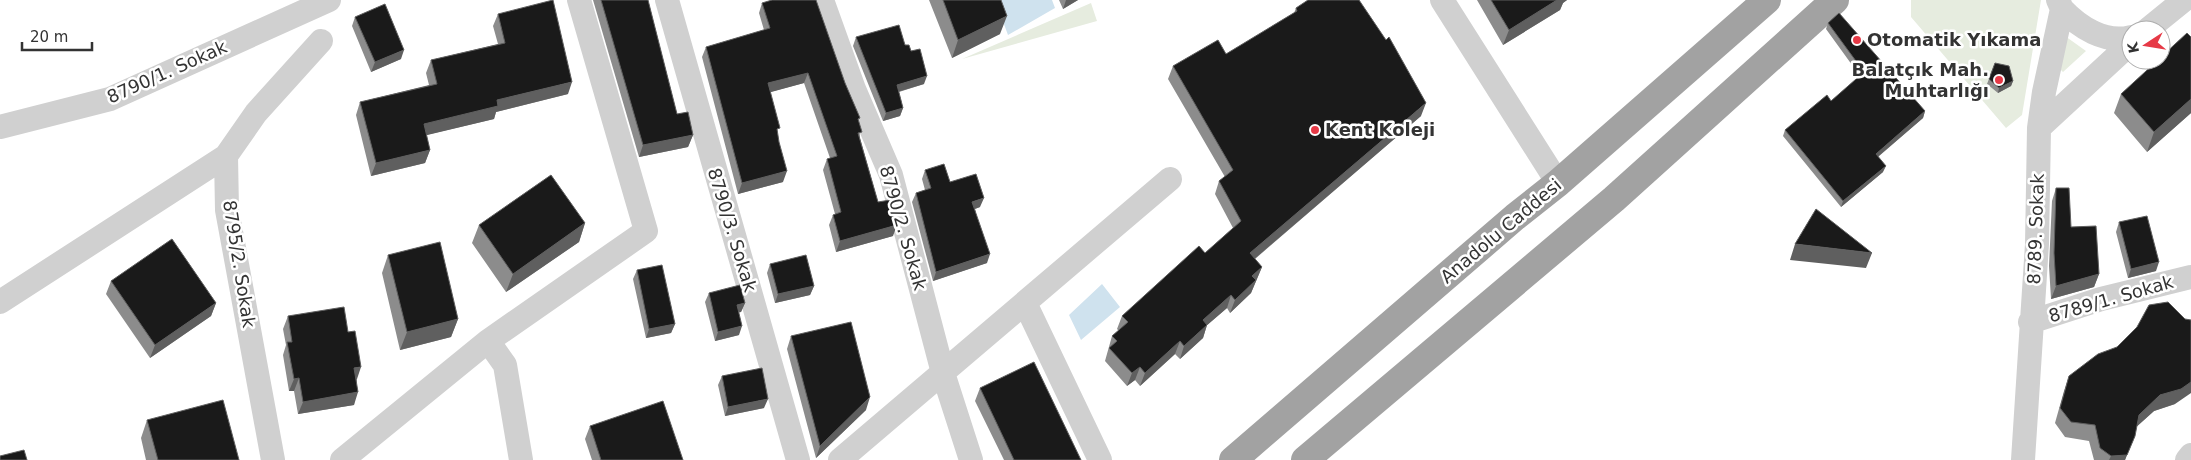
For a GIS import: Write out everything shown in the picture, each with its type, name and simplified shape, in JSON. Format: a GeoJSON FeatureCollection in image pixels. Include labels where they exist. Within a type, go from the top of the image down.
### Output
{"type":"FeatureCollection","features":[{"type":"Feature","properties":{"kind":"highway","name":"Anadolu Caddesi"},"geometry":{"type":"LineString","coordinates":[[1233,460],[1767,0]]}},
{"type":"Feature","properties":{"kind":"highway"},"geometry":{"type":"LineString","coordinates":[[1319,456],[1614,200],[1835,0]]}},
{"type":"Feature","properties":{"kind":"street"},"geometry":{"type":"LineString","coordinates":[[342,460],[488,341],[646,231],[580,0]]}},
{"type":"Feature","properties":{"kind":"street","name":"8790/3. Sokak"},"geometry":{"type":"LineString","coordinates":[[667,0],[798,460]]}},
{"type":"Feature","properties":{"kind":"street","name":"8790/2. Sokak"},"geometry":{"type":"LineString","coordinates":[[822,0],[854,89],[891,176],[943,373],[971,460]]}},
{"type":"Feature","properties":{"kind":"street"},"geometry":{"type":"LineString","coordinates":[[1442,0],[1558,182]]}},
{"type":"Feature","properties":{"kind":"street"},"geometry":{"type":"LineString","coordinates":[[2159,20],[2184,0]]}},
{"type":"Feature","properties":{"kind":"street"},"geometry":{"type":"LineString","coordinates":[[0,302],[226,156],[256,113],[326,45],[322,3]]}},
{"type":"Feature","properties":{"kind":"street","name":"8790/1. Sokak"},"geometry":{"type":"LineString","coordinates":[[0,128],[110,99],[322,3]]}},
{"type":"Feature","properties":{"kind":"street"},"geometry":{"type":"LineString","coordinates":[[2060,4],[2073,20],[2102,36],[2121,38]]}},
{"type":"Feature","properties":{"kind":"street","name":"8789. Sokak"},"geometry":{"type":"LineString","coordinates":[[2023,460],[2030,322],[2037,244],[2039,128],[2060,4]]}},
{"type":"Feature","properties":{"kind":"street"},"geometry":{"type":"LineString","coordinates":[[2039,128],[2121,52]]}},
{"type":"Feature","properties":{"kind":"street","name":"8795/2. Sokak"},"geometry":{"type":"LineString","coordinates":[[226,156],[227,210],[273,460]]}},
{"type":"Feature","properties":{"kind":"street"},"geometry":{"type":"LineString","coordinates":[[840,460],[1170,179]]}},
{"type":"Feature","properties":{"kind":"street","name":"8789/1. Sokak"},"geometry":{"type":"LineString","coordinates":[[2030,322],[2101,299],[2191,276]]}},
{"type":"Feature","properties":{"kind":"street"},"geometry":{"type":"LineString","coordinates":[[1025,303],[1100,460]]}},
{"type":"Feature","properties":{"kind":"street"},"geometry":{"type":"LineString","coordinates":[[488,341],[505,365],[521,460]]}},
{"type":"Feature","properties":{"kind":"street"},"geometry":{"type":"LineString","coordinates":[[2187,460],[2191,455]]}},
{"type":"Feature","properties":{"kind":"shaded area"},"geometry":{"type":"Polygon","coordinates":[[[1911,0],[2041,0],[2022,115],[2006,128],[1911,17],[1911,0]]]}},
{"type":"Feature","properties":{"kind":"shaded area"},"geometry":{"type":"Polygon","coordinates":[[[1091,3],[1097,21],[962,59],[1091,3]]]}},
{"type":"Feature","properties":{"kind":"shaded area"},"geometry":{"type":"Polygon","coordinates":[[[2065,36],[2086,51],[2063,72],[2057,66],[2065,36]]]}},
{"type":"Feature","properties":{"kind":"water"},"geometry":{"type":"Polygon","coordinates":[[[995,0],[1052,0],[1055,8],[1008,35],[995,0]]]}},
{"type":"Feature","properties":{"kind":"water"},"geometry":{"type":"Polygon","coordinates":[[[1102,284],[1120,307],[1081,340],[1069,315],[1102,284]]]}},
{"type":"Feature","properties":{"kind":"building"},"geometry":{"type":"Polygon","coordinates":[[[553,0],[572,82],[497,100],[498,106],[424,124],[430,150],[376,163],[360,102],[437,84],[431,60],[505,43],[498,14],[553,0]]]}},
{"type":"Feature","properties":{"kind":"building"},"geometry":{"type":"Polygon","coordinates":[[[601,0],[648,0],[677,114],[688,112],[693,135],[643,145],[601,0]]]}},
{"type":"Feature","properties":{"kind":"building"},"geometry":{"type":"Polygon","coordinates":[[[772,0],[816,0],[845,83],[860,118],[858,119],[862,132],[858,133],[878,202],[890,200],[897,225],[840,241],[833,215],[841,212],[827,159],[837,156],[808,73],[768,83],[780,128],[777,129],[779,142],[787,171],[742,183],[706,47],[770,28],[762,3],[772,0]]]}},
{"type":"Feature","properties":{"kind":"building"},"geometry":{"type":"Polygon","coordinates":[[[943,0],[1001,0],[1007,16],[958,40],[943,0]]]}},
{"type":"Feature","properties":{"kind":"building"},"geometry":{"type":"Polygon","coordinates":[[[1308,0],[1359,0],[1386,40],[1389,37],[1426,103],[1250,253],[1262,267],[1252,276],[1256,280],[1235,300],[1231,295],[1203,320],[1207,325],[1184,346],[1180,341],[1145,373],[1140,367],[1132,373],[1109,348],[1117,341],[1112,336],[1128,322],[1122,316],[1199,246],[1205,253],[1241,221],[1219,181],[1233,170],[1173,66],[1218,40],[1226,54],[1297,11],[1296,8],[1308,0]]]}},
{"type":"Feature","properties":{"kind":"building"},"geometry":{"type":"Polygon","coordinates":[[[1491,0],[1557,0],[1509,30],[1491,0]]]}},
{"type":"Feature","properties":{"kind":"building"},"geometry":{"type":"Polygon","coordinates":[[[385,4],[404,50],[375,62],[355,17],[385,4]]]}},
{"type":"Feature","properties":{"kind":"building"},"geometry":{"type":"Polygon","coordinates":[[[1839,13],[1925,111],[1876,154],[1886,166],[1843,201],[1785,130],[1827,95],[1831,101],[1864,72],[1828,23],[1839,13]]]}},
{"type":"Feature","properties":{"kind":"building"},"geometry":{"type":"Polygon","coordinates":[[[899,25],[905,45],[909,45],[911,51],[920,49],[927,76],[897,85],[903,108],[886,113],[856,37],[899,25]]]}},
{"type":"Feature","properties":{"kind":"building"},"geometry":{"type":"Polygon","coordinates":[[[2187,33],[2191,37],[2191,99],[2154,132],[2121,94],[2147,70],[2171,70],[2171,48],[2187,33]]]}},
{"type":"Feature","properties":{"kind":"building","name":"Balatçık Mah. Muhtarlığı"},"geometry":{"type":"Polygon","coordinates":[[[1995,63],[2009,66],[2013,81],[1999,88],[1989,79],[1995,63]]]}},
{"type":"Feature","properties":{"kind":"building"},"geometry":{"type":"Polygon","coordinates":[[[944,164],[950,182],[976,174],[984,198],[972,202],[990,254],[936,272],[916,193],[931,188],[925,170],[944,164]]]}},
{"type":"Feature","properties":{"kind":"building"},"geometry":{"type":"Polygon","coordinates":[[[551,175],[585,223],[513,274],[479,225],[551,175]]]}},
{"type":"Feature","properties":{"kind":"building"},"geometry":{"type":"Polygon","coordinates":[[[2056,188],[2069,188],[2071,227],[2096,226],[2099,274],[2056,286],[2054,253],[2056,188]]]}},
{"type":"Feature","properties":{"kind":"building"},"geometry":{"type":"Polygon","coordinates":[[[1816,209],[1872,253],[1795,244],[1816,209]]]}},
{"type":"Feature","properties":{"kind":"building"},"geometry":{"type":"Polygon","coordinates":[[[2147,216],[2159,262],[2131,269],[2119,222],[2147,216]]]}},
{"type":"Feature","properties":{"kind":"building"},"geometry":{"type":"Polygon","coordinates":[[[172,239],[216,303],[155,345],[111,281],[172,239]]]}},
{"type":"Feature","properties":{"kind":"building"},"geometry":{"type":"Polygon","coordinates":[[[440,242],[458,319],[407,332],[388,255],[440,242]]]}},
{"type":"Feature","properties":{"kind":"building"},"geometry":{"type":"Polygon","coordinates":[[[806,255],[814,286],[778,294],[770,264],[806,255]]]}},
{"type":"Feature","properties":{"kind":"building"},"geometry":{"type":"Polygon","coordinates":[[[662,265],[675,324],[649,329],[637,270],[662,265]]]}},
{"type":"Feature","properties":{"kind":"building"},"geometry":{"type":"Polygon","coordinates":[[[740,285],[745,303],[737,305],[742,326],[718,332],[709,293],[740,285]]]}},
{"type":"Feature","properties":{"kind":"building"},"geometry":{"type":"Polygon","coordinates":[[[2168,302],[2185,319],[2191,320],[2191,382],[2181,389],[2160,395],[2139,415],[2135,436],[2127,455],[2111,456],[2100,448],[2095,425],[2071,422],[2060,408],[2069,376],[2098,354],[2117,347],[2137,327],[2149,305],[2168,302]]]}},
{"type":"Feature","properties":{"kind":"building"},"geometry":{"type":"Polygon","coordinates":[[[344,307],[348,332],[355,331],[361,367],[354,368],[358,392],[303,402],[299,378],[294,379],[287,342],[292,342],[288,316],[344,307]]]}},
{"type":"Feature","properties":{"kind":"building"},"geometry":{"type":"Polygon","coordinates":[[[851,322],[870,397],[820,446],[791,336],[851,322]]]}},
{"type":"Feature","properties":{"kind":"building"},"geometry":{"type":"Polygon","coordinates":[[[1034,362],[1081,460],[1014,460],[980,388],[1034,362]]]}},
{"type":"Feature","properties":{"kind":"building"},"geometry":{"type":"Polygon","coordinates":[[[762,368],[768,399],[728,407],[722,376],[762,368]]]}},
{"type":"Feature","properties":{"kind":"building"},"geometry":{"type":"Polygon","coordinates":[[[223,400],[239,460],[158,460],[147,420],[223,400]]]}},
{"type":"Feature","properties":{"kind":"building"},"geometry":{"type":"Polygon","coordinates":[[[663,401],[683,460],[601,460],[590,426],[663,401]]]}},
{"type":"Feature","properties":{"kind":"building"},"geometry":{"type":"Polygon","coordinates":[[[24,450],[27,460],[0,460],[0,456],[24,450]]]}},
{"type":"Feature","properties":{"kind":"place","name":"Otomatik Yıkama"},"geometry":{"type":"Point","coordinates":[1857,40]}},
{"type":"Feature","properties":{"kind":"place","name":"Balatçık Mah. Muhtarlığı"},"geometry":{"type":"Point","coordinates":[1999,80]}},
{"type":"Feature","properties":{"kind":"place","name":"Kent Koleji"},"geometry":{"type":"Point","coordinates":[1315,130]}}]}
